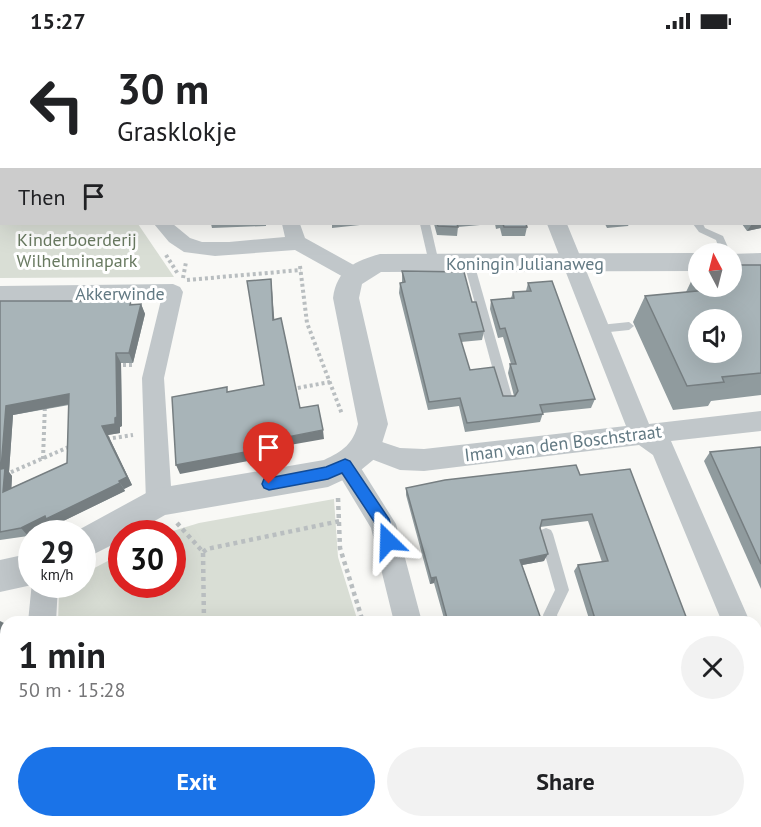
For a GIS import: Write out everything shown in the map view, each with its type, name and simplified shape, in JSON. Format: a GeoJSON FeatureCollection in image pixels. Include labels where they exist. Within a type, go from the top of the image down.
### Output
{"type":"FeatureCollection","features":[{"type":"Feature","properties":{"kind":"street"},"geometry":{"type":"LineString","coordinates":[[96,537],[159,502],[328,473],[356,456],[373,424],[371,406],[346,298],[346,286],[354,274],[294,233],[205,250],[189,246],[173,236],[164,225]]}},
{"type":"Feature","properties":{"kind":"street"},"geometry":{"type":"LineString","coordinates":[[557,225],[641,434],[662,448],[733,616]]}},
{"type":"Feature","properties":{"kind":"street","name":"Koningin Julianaweg"},"geometry":{"type":"LineString","coordinates":[[354,274],[380,263],[688,262]]}},
{"type":"Feature","properties":{"kind":"street"},"geometry":{"type":"LineString","coordinates":[[742,262],[761,262]]}},
{"type":"Feature","properties":{"kind":"street","name":"Akkerwinde"},"geometry":{"type":"LineString","coordinates":[[0,294],[173,292],[153,378],[159,502]]}},
{"type":"Feature","properties":{"kind":"street","name":"Iman van den Boschstraat"},"geometry":{"type":"LineString","coordinates":[[356,456],[424,460],[761,421]]}},
{"type":"Feature","properties":{"kind":"street"},"geometry":{"type":"LineString","coordinates":[[356,456],[383,524],[406,616]]}},
{"type":"Feature","properties":{"kind":"street"},"geometry":{"type":"LineString","coordinates":[[0,576],[18,572]]}},
{"type":"Feature","properties":{"kind":"street"},"geometry":{"type":"LineString","coordinates":[[42,616],[43,598]]}},
{"type":"Feature","properties":{"kind":"lane"},"geometry":{"type":"LineString","coordinates":[[425,225],[434,263]]}},
{"type":"Feature","properties":{"kind":"lane"},"geometry":{"type":"LineString","coordinates":[[699,225],[702,230],[720,238],[722,243]]}},
{"type":"Feature","properties":{"kind":"lane"},"geometry":{"type":"LineString","coordinates":[[469,263],[507,400]]}},
{"type":"Feature","properties":{"kind":"lane"},"geometry":{"type":"LineString","coordinates":[[600,329],[629,327]]}},
{"type":"Feature","properties":{"kind":"lane"},"geometry":{"type":"LineString","coordinates":[[546,534],[562,590],[550,616]]}},
{"type":"Feature","properties":{"kind":"path","name":"Akkerwinde"},"geometry":{"type":"LineString","coordinates":[[183,279],[301,270],[307,322],[330,382]]}},
{"type":"Feature","properties":{"kind":"path"},"geometry":{"type":"LineString","coordinates":[[112,365],[156,365]]}},
{"type":"Feature","properties":{"kind":"path"},"geometry":{"type":"LineString","coordinates":[[284,390],[330,382],[350,432],[356,456],[337,493],[340,548],[361,616]]}},
{"type":"Feature","properties":{"kind":"path"},"geometry":{"type":"LineString","coordinates":[[43,459],[46,400]]}},
{"type":"Feature","properties":{"kind":"path"},"geometry":{"type":"LineString","coordinates":[[97,441],[156,431]]}},
{"type":"Feature","properties":{"kind":"path"},"geometry":{"type":"LineString","coordinates":[[0,477],[74,445]]}},
{"type":"Feature","properties":{"kind":"path"},"geometry":{"type":"LineString","coordinates":[[159,502],[202,552],[204,616]]}},
{"type":"Feature","properties":{"kind":"path"},"geometry":{"type":"LineString","coordinates":[[202,552],[340,521]]}},
{"type":"Feature","properties":{"kind":"green space","name":"Kinderboerderij Wilhelminapark"},"geometry":{"type":"Polygon","coordinates":[[[0,225],[139,225],[174,277],[0,278],[0,225]]]}},
{"type":"Feature","properties":{"kind":"green space"},"geometry":{"type":"Polygon","coordinates":[[[334,499],[338,557],[356,616],[58,616],[59,598],[96,598],[96,567],[108,561],[108,598],[186,598],[186,527],[334,499]]]}},
{"type":"Feature","properties":{"kind":"building"},"geometry":{"type":"Polygon","coordinates":[[[457,225],[458,227],[438,226],[457,225]]]}},
{"type":"Feature","properties":{"kind":"building"},"geometry":{"type":"Polygon","coordinates":[[[503,225],[526,225],[527,227],[504,227],[503,225]]]}},
{"type":"Feature","properties":{"kind":"building"},"geometry":{"type":"Polygon","coordinates":[[[742,265],[761,265],[761,373],[722,377],[724,382],[687,386],[645,296],[688,292],[688,297],[742,297],[742,265]]]}},
{"type":"Feature","properties":{"kind":"building"},"geometry":{"type":"Polygon","coordinates":[[[402,271],[464,272],[472,302],[476,302],[484,331],[459,334],[470,370],[494,367],[503,396],[515,396],[518,391],[510,364],[516,364],[505,328],[500,329],[491,300],[514,298],[513,292],[531,291],[528,283],[552,281],[595,399],[540,405],[543,414],[467,423],[460,398],[429,402],[400,283],[405,282],[402,271]]]}},
{"type":"Feature","properties":{"kind":"building"},"geometry":{"type":"Polygon","coordinates":[[[271,279],[273,320],[281,318],[300,408],[318,405],[323,430],[282,438],[283,445],[176,465],[172,397],[227,387],[227,392],[264,385],[247,281],[271,279]]]}},
{"type":"Feature","properties":{"kind":"building"},"geometry":{"type":"Polygon","coordinates":[[[0,301],[131,301],[130,305],[141,304],[129,353],[116,353],[117,417],[115,424],[102,426],[127,477],[119,481],[120,483],[46,519],[45,516],[37,520],[18,520],[18,529],[0,532],[0,301]],[[69,394],[6,406],[1,469],[5,468],[3,492],[67,463],[69,394]]]}},
{"type":"Feature","properties":{"kind":"building"},"geometry":{"type":"Polygon","coordinates":[[[761,447],[761,564],[710,452],[761,447]]]}},
{"type":"Feature","properties":{"kind":"building"},"geometry":{"type":"Polygon","coordinates":[[[576,465],[580,475],[630,469],[686,616],[594,616],[578,565],[608,561],[592,514],[542,520],[540,528],[548,554],[520,560],[540,616],[446,616],[436,577],[431,578],[406,488],[445,480],[576,465]]]}},
{"type":"Feature","properties":{"kind":"route"},"geometry":{"type":"LineString","coordinates":[[269,484],[328,473],[345,465],[383,524],[388,541]]}}]}
